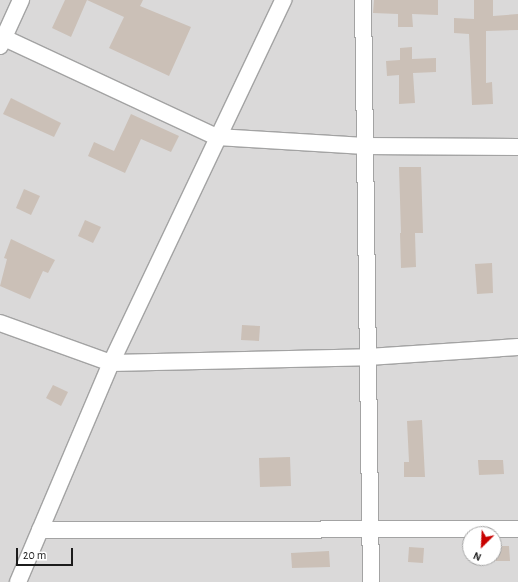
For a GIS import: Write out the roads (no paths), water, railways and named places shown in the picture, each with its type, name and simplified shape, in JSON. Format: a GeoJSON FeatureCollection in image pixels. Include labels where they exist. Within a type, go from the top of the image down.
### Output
{"type":"FeatureCollection","features":[{"type":"Feature","properties":{"kind":"street"},"geometry":{"type":"LineString","coordinates":[[20,0],[1,40],[216,137],[365,146],[518,147]]}},
{"type":"Feature","properties":{"kind":"street"},"geometry":{"type":"LineString","coordinates":[[18,582],[111,363],[216,137],[283,0]]}},
{"type":"Feature","properties":{"kind":"street"},"geometry":{"type":"LineString","coordinates":[[363,0],[371,582]]}},
{"type":"Feature","properties":{"kind":"street"},"geometry":{"type":"LineString","coordinates":[[0,323],[111,363],[368,357],[518,347]]}},
{"type":"Feature","properties":{"kind":"street"},"geometry":{"type":"LineString","coordinates":[[40,530],[370,531],[518,529]]}}]}
